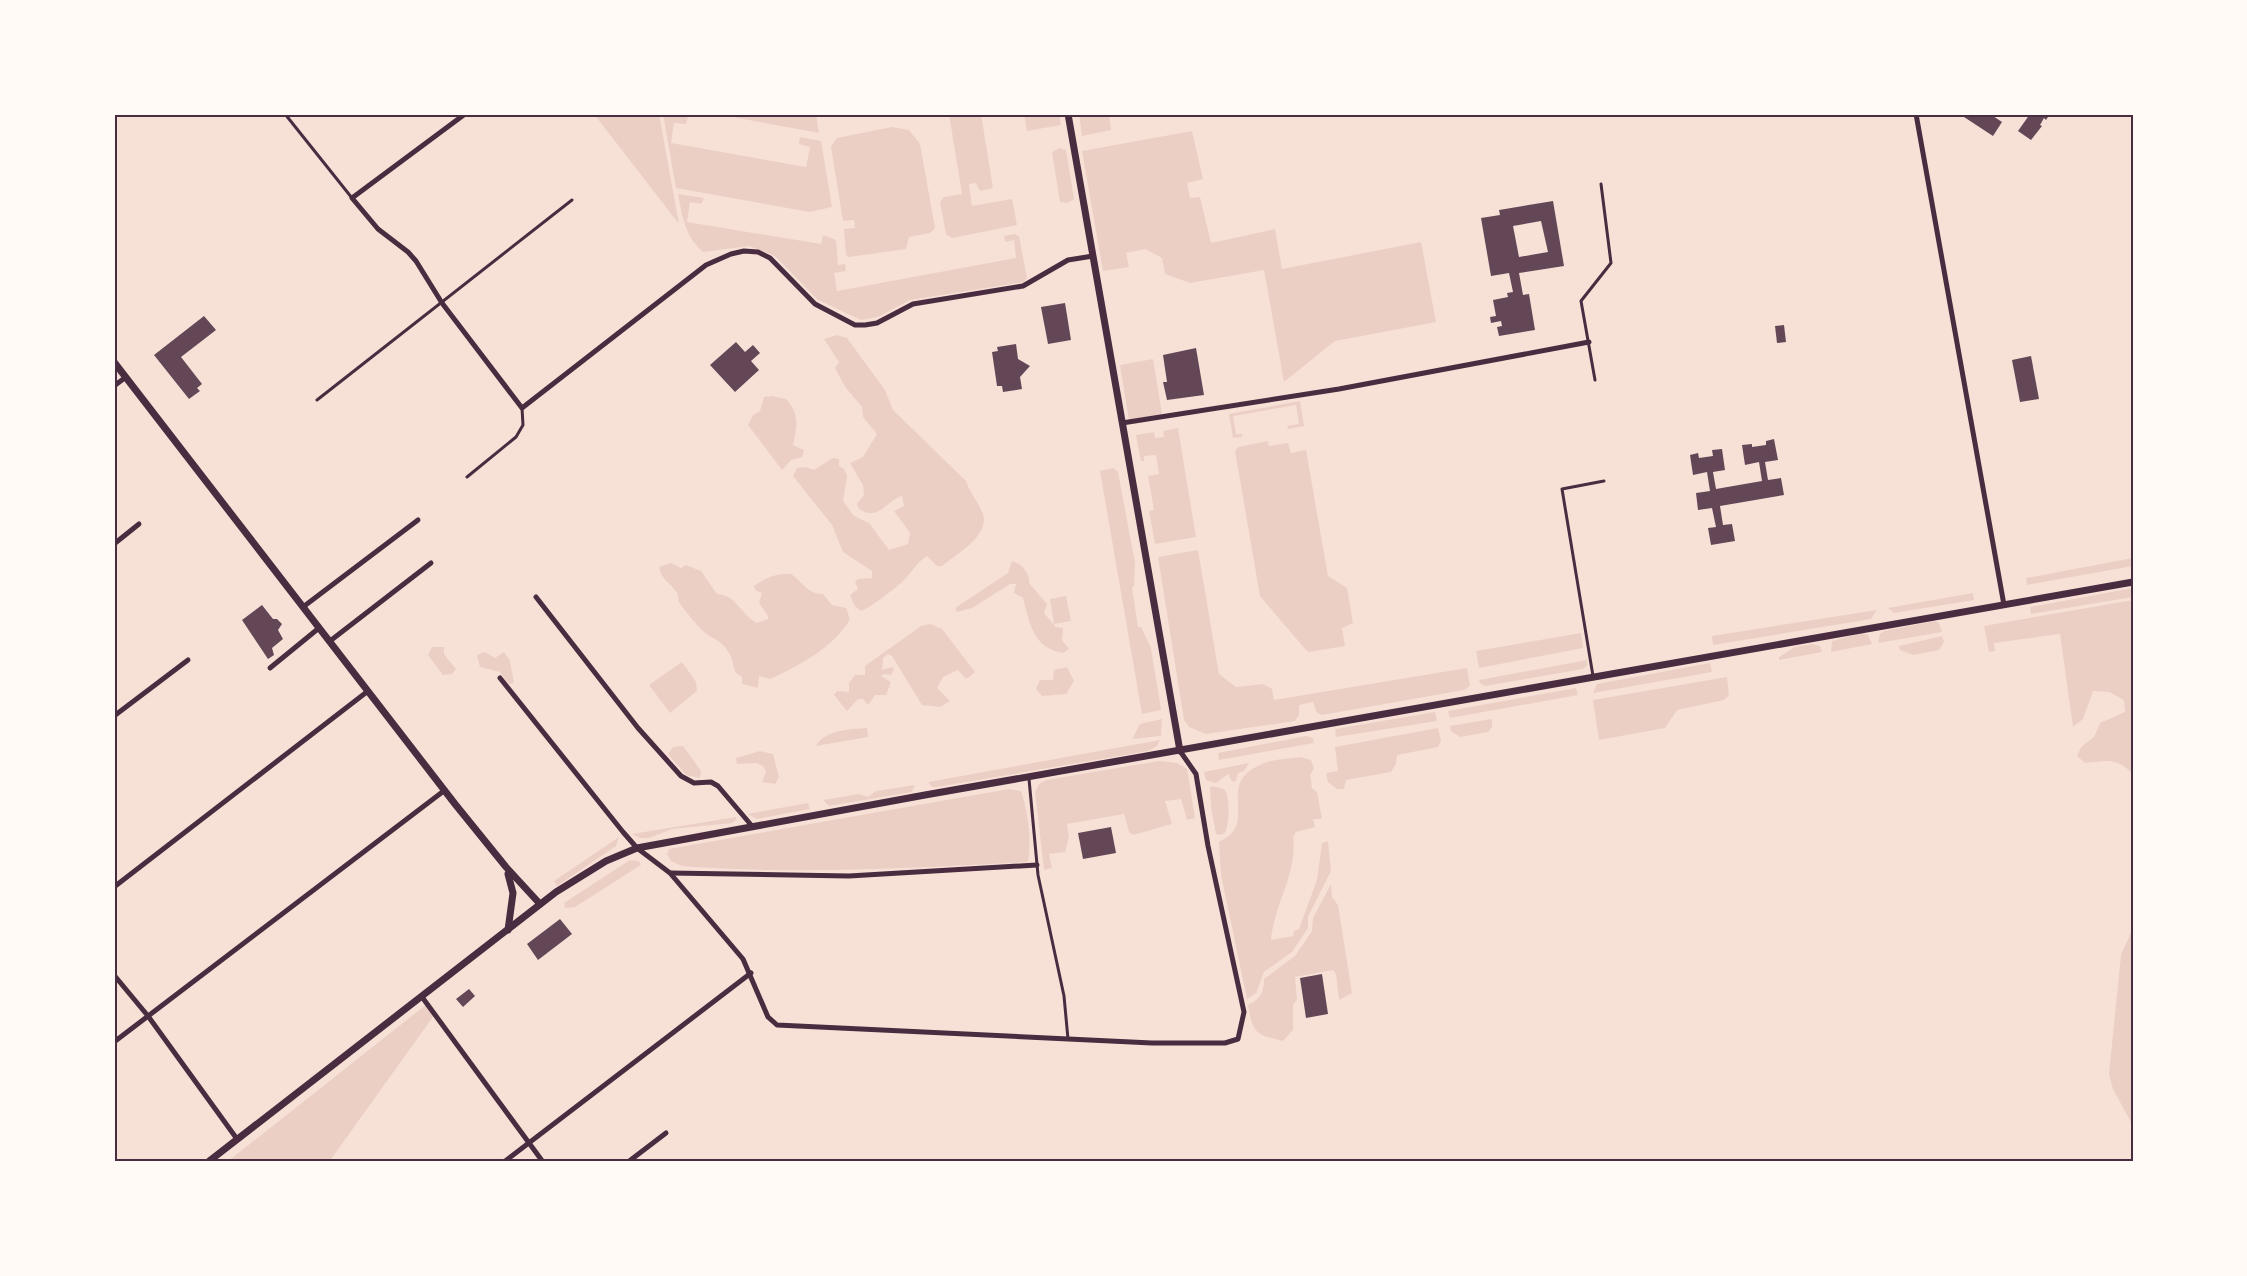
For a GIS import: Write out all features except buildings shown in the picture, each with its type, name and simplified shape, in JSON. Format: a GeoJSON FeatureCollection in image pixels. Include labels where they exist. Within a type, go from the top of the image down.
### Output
{"type":"FeatureCollection","features":[{"type":"Feature","properties":{"kind":"street"},"geometry":{"type":"LineString","coordinates":[[465,114],[352,198],[378,229],[408,252],[442,303],[522,408],[706,265],[731,254],[744,251],[758,252],[770,258],[815,304],[855,325],[877,323],[913,304],[1023,286],[1068,260],[1093,256]]}},
{"type":"Feature","properties":{"kind":"street"},"geometry":{"type":"LineString","coordinates":[[500,678],[638,848],[670,873],[711,920],[751,972],[768,1017],[777,1025],[1068,1040],[1225,1043],[1238,1039],[1244,1012],[1208,846],[1196,774],[1180,751],[1068,114]]}},
{"type":"Feature","properties":{"kind":"street"},"geometry":{"type":"LineString","coordinates":[[1916,114],[2004,605]]}},
{"type":"Feature","properties":{"kind":"street"},"geometry":{"type":"LineString","coordinates":[[1122,423],[1319,392],[1589,342]]}},
{"type":"Feature","properties":{"kind":"street"},"geometry":{"type":"LineString","coordinates":[[114,362],[445,790],[506,867],[540,904]]}},
{"type":"Feature","properties":{"kind":"street"},"geometry":{"type":"LineString","coordinates":[[114,386],[126,377]]}},
{"type":"Feature","properties":{"kind":"street"},"geometry":{"type":"LineString","coordinates":[[303,607],[418,520]]}},
{"type":"Feature","properties":{"kind":"street"},"geometry":{"type":"LineString","coordinates":[[114,544],[139,524]]}},
{"type":"Feature","properties":{"kind":"street"},"geometry":{"type":"LineString","coordinates":[[330,642],[431,563]]}},
{"type":"Feature","properties":{"kind":"street"},"geometry":{"type":"LineString","coordinates":[[208,1162],[540,904],[606,861],[638,848],[2133,582]]}},
{"type":"Feature","properties":{"kind":"street"},"geometry":{"type":"LineString","coordinates":[[536,597],[638,728],[681,776],[694,783],[711,783],[718,786],[752,826]]}},
{"type":"Feature","properties":{"kind":"street"},"geometry":{"type":"LineString","coordinates":[[270,668],[319,628]]}},
{"type":"Feature","properties":{"kind":"street"},"geometry":{"type":"LineString","coordinates":[[114,716],[188,660]]}},
{"type":"Feature","properties":{"kind":"street"},"geometry":{"type":"LineString","coordinates":[[114,887],[368,691]]}},
{"type":"Feature","properties":{"kind":"street"},"geometry":{"type":"LineString","coordinates":[[114,1042],[445,790]]}},
{"type":"Feature","properties":{"kind":"street"},"geometry":{"type":"LineString","coordinates":[[670,873],[849,876],[1037,866]]}},
{"type":"Feature","properties":{"kind":"street"},"geometry":{"type":"LineString","coordinates":[[506,867],[513,893],[508,930]]}},
{"type":"Feature","properties":{"kind":"street"},"geometry":{"type":"LineString","coordinates":[[504,1162],[751,972]]}},
{"type":"Feature","properties":{"kind":"street"},"geometry":{"type":"LineString","coordinates":[[114,975],[148,1016],[237,1139]]}},
{"type":"Feature","properties":{"kind":"street"},"geometry":{"type":"LineString","coordinates":[[422,996],[543,1162]]}},
{"type":"Feature","properties":{"kind":"street"},"geometry":{"type":"LineString","coordinates":[[628,1162],[666,1133]]}},
{"type":"Feature","properties":{"kind":"lane"},"geometry":{"type":"LineString","coordinates":[[285,114],[352,198]]}},
{"type":"Feature","properties":{"kind":"lane"},"geometry":{"type":"LineString","coordinates":[[1595,380],[1581,301],[1611,263],[1601,184]]}},
{"type":"Feature","properties":{"kind":"lane"},"geometry":{"type":"LineString","coordinates":[[317,400],[572,200]]}},
{"type":"Feature","properties":{"kind":"lane"},"geometry":{"type":"LineString","coordinates":[[467,477],[516,437],[523,425],[522,408]]}},
{"type":"Feature","properties":{"kind":"lane"},"geometry":{"type":"LineString","coordinates":[[1594,678],[1562,489],[1604,481]]}},
{"type":"Feature","properties":{"kind":"lane"},"geometry":{"type":"LineString","coordinates":[[1029,777],[1037,866],[1064,996],[1068,1040]]}},
{"type":"Feature","properties":{"kind":"shaded area"},"geometry":{"type":"Polygon","coordinates":[[[594,114],[659,114],[679,224],[594,114]]]}},
{"type":"Feature","properties":{"kind":"shaded area"},"geometry":{"type":"Polygon","coordinates":[[[663,114],[688,117],[686,124],[674,123],[671,143],[806,167],[810,147],[799,144],[800,137],[821,141],[832,207],[810,212],[676,188],[663,114]]]}},
{"type":"Feature","properties":{"kind":"shaded area"},"geometry":{"type":"Polygon","coordinates":[[[716,114],[816,114],[819,133],[716,114]]]}},
{"type":"Feature","properties":{"kind":"shaded area"},"geometry":{"type":"Polygon","coordinates":[[[949,114],[981,114],[993,188],[980,191],[976,183],[969,184],[972,206],[1012,199],[1017,225],[952,238],[946,234],[940,202],[944,197],[962,194],[949,114]]]}},
{"type":"Feature","properties":{"kind":"shaded area"},"geometry":{"type":"Polygon","coordinates":[[[1024,114],[1059,114],[1061,125],[1027,131],[1024,114]]]}},
{"type":"Feature","properties":{"kind":"shaded area"},"geometry":{"type":"Polygon","coordinates":[[[1079,114],[1109,114],[1111,130],[1082,136],[1079,114]]]}},
{"type":"Feature","properties":{"kind":"shaded area"},"geometry":{"type":"Polygon","coordinates":[[[892,127],[909,130],[920,144],[935,228],[930,233],[909,237],[906,249],[849,257],[846,255],[844,229],[855,228],[854,220],[843,221],[831,147],[837,138],[892,127]]]}},
{"type":"Feature","properties":{"kind":"shaded area"},"geometry":{"type":"Polygon","coordinates":[[[1192,131],[1203,179],[1187,183],[1190,198],[1200,197],[1211,243],[1275,229],[1282,269],[1421,242],[1436,322],[1335,341],[1284,382],[1264,270],[1190,283],[1165,274],[1162,258],[1145,249],[1126,253],[1129,267],[1103,271],[1082,151],[1192,131]]]}},
{"type":"Feature","properties":{"kind":"shaded area"},"geometry":{"type":"Polygon","coordinates":[[[1060,148],[1066,150],[1074,199],[1068,203],[1060,202],[1052,152],[1060,148]]]}},
{"type":"Feature","properties":{"kind":"shaded area"},"geometry":{"type":"Polygon","coordinates":[[[678,194],[704,198],[701,204],[690,202],[687,222],[821,244],[823,235],[836,240],[838,265],[845,264],[846,271],[834,273],[837,291],[1016,258],[1014,240],[1005,242],[1004,236],[1014,234],[1019,236],[1027,278],[1024,282],[910,300],[878,317],[861,320],[818,300],[775,256],[749,246],[703,252],[688,233],[678,194]]]}},
{"type":"Feature","properties":{"kind":"shaded area"},"geometry":{"type":"Polygon","coordinates":[[[837,335],[847,338],[885,390],[893,410],[966,481],[983,514],[984,522],[977,537],[942,566],[937,566],[927,556],[896,587],[861,611],[854,605],[850,595],[858,589],[855,582],[858,579],[872,578],[872,571],[843,552],[832,525],[793,476],[797,468],[806,467],[814,470],[833,458],[839,459],[839,466],[844,469],[847,476],[843,501],[854,516],[869,523],[889,550],[908,544],[910,533],[894,511],[904,506],[902,496],[872,513],[859,509],[857,504],[864,495],[863,485],[850,463],[863,457],[877,434],[863,417],[862,407],[846,388],[835,368],[839,362],[824,339],[837,335]]]}},
{"type":"Feature","properties":{"kind":"shaded area"},"geometry":{"type":"Polygon","coordinates":[[[1153,359],[1162,414],[1129,420],[1120,365],[1153,359]]]}},
{"type":"Feature","properties":{"kind":"shaded area"},"geometry":{"type":"Polygon","coordinates":[[[764,397],[786,399],[794,410],[796,432],[793,445],[804,450],[802,457],[791,460],[782,470],[748,425],[753,415],[760,411],[764,397]]]}},
{"type":"Feature","properties":{"kind":"shaded area"},"geometry":{"type":"Polygon","coordinates":[[[1300,401],[1304,426],[1288,429],[1287,426],[1299,424],[1296,405],[1233,416],[1236,434],[1242,434],[1242,437],[1233,438],[1229,414],[1300,401]]]}},
{"type":"Feature","properties":{"kind":"shaded area"},"geometry":{"type":"Polygon","coordinates":[[[1178,428],[1196,537],[1155,544],[1149,511],[1154,510],[1148,476],[1159,474],[1156,455],[1144,456],[1144,461],[1141,461],[1136,435],[1154,432],[1155,438],[1164,437],[1163,431],[1178,428]]]}},
{"type":"Feature","properties":{"kind":"shaded area"},"geometry":{"type":"Polygon","coordinates":[[[1268,441],[1269,446],[1288,443],[1291,453],[1306,450],[1328,576],[1347,588],[1353,623],[1342,628],[1345,646],[1309,652],[1260,596],[1235,451],[1238,447],[1268,441]]]}},
{"type":"Feature","properties":{"kind":"shaded area"},"geometry":{"type":"Polygon","coordinates":[[[1113,468],[1118,472],[1135,563],[1132,588],[1138,627],[1141,627],[1151,648],[1161,710],[1142,714],[1100,471],[1113,468]]]}},
{"type":"Feature","properties":{"kind":"shaded area"},"geometry":{"type":"Polygon","coordinates":[[[1198,550],[1219,674],[1236,687],[1263,684],[1272,689],[1274,700],[1467,668],[1470,686],[1464,690],[1322,715],[1317,713],[1313,702],[1299,705],[1299,715],[1295,721],[1206,734],[1189,727],[1184,720],[1158,557],[1198,550]]]}},
{"type":"Feature","properties":{"kind":"shaded area"},"geometry":{"type":"Polygon","coordinates":[[[2133,558],[2133,566],[2027,585],[2026,578],[2133,558]]]}},
{"type":"Feature","properties":{"kind":"shaded area"},"geometry":{"type":"Polygon","coordinates":[[[1012,561],[1025,569],[1029,583],[1047,604],[1044,613],[1056,627],[1063,628],[1062,640],[1069,649],[1063,653],[1045,646],[1034,633],[1023,598],[1014,593],[1016,584],[1010,584],[972,608],[957,612],[955,608],[1008,573],[1012,561]]]}},
{"type":"Feature","properties":{"kind":"shaded area"},"geometry":{"type":"Polygon","coordinates":[[[671,563],[681,568],[686,565],[701,571],[717,594],[729,598],[757,623],[768,619],[768,616],[759,603],[762,593],[755,590],[754,586],[782,574],[791,574],[813,592],[823,594],[832,605],[846,608],[850,619],[844,629],[815,655],[770,679],[759,676],[758,688],[742,684],[742,677],[736,673],[727,650],[694,621],[679,602],[677,593],[662,575],[659,567],[671,563]]]}},
{"type":"Feature","properties":{"kind":"shaded area"},"geometry":{"type":"Polygon","coordinates":[[[2133,588],[2133,597],[2031,614],[2030,607],[2133,588]]]}},
{"type":"Feature","properties":{"kind":"shaded area"},"geometry":{"type":"Polygon","coordinates":[[[1973,593],[1974,600],[1894,613],[1888,608],[1973,593]]]}},
{"type":"Feature","properties":{"kind":"shaded area"},"geometry":{"type":"Polygon","coordinates":[[[1066,596],[1071,621],[1054,624],[1050,599],[1066,596]]]}},
{"type":"Feature","properties":{"kind":"shaded area"},"geometry":{"type":"Polygon","coordinates":[[[2133,600],[2133,774],[2122,765],[2111,761],[2085,763],[2077,756],[2081,747],[2094,737],[2100,723],[2125,712],[2124,700],[2109,692],[2093,691],[2083,719],[2073,727],[2060,634],[1994,643],[1995,651],[1989,652],[1984,626],[2133,600]]]}},
{"type":"Feature","properties":{"kind":"shaded area"},"geometry":{"type":"Polygon","coordinates":[[[1877,610],[1871,619],[1713,645],[1712,636],[1877,610]]]}},
{"type":"Feature","properties":{"kind":"shaded area"},"geometry":{"type":"Polygon","coordinates":[[[1935,621],[1939,623],[1942,632],[1878,643],[1880,634],[1884,631],[1935,621]]]}},
{"type":"Feature","properties":{"kind":"shaded area"},"geometry":{"type":"Polygon","coordinates":[[[930,624],[942,629],[975,672],[968,678],[965,678],[958,670],[943,677],[937,688],[950,701],[940,707],[922,705],[892,656],[888,654],[883,658],[882,670],[892,667],[894,669],[891,675],[881,676],[891,682],[886,695],[875,695],[868,705],[863,699],[858,699],[847,711],[834,695],[837,691],[849,692],[849,683],[855,675],[865,675],[865,666],[921,626],[930,624]]]}},
{"type":"Feature","properties":{"kind":"shaded area"},"geometry":{"type":"Polygon","coordinates":[[[1581,633],[1583,648],[1479,668],[1476,651],[1581,633]]]}},
{"type":"Feature","properties":{"kind":"shaded area"},"geometry":{"type":"Polygon","coordinates":[[[1862,633],[1868,635],[1872,644],[1831,652],[1832,641],[1862,633]]]}},
{"type":"Feature","properties":{"kind":"shaded area"},"geometry":{"type":"Polygon","coordinates":[[[1942,636],[1944,642],[1939,650],[1913,655],[1900,650],[1899,646],[1942,636]]]}},
{"type":"Feature","properties":{"kind":"shaded area"},"geometry":{"type":"Polygon","coordinates":[[[1813,644],[1820,646],[1822,652],[1779,660],[1779,657],[1795,647],[1813,644]]]}},
{"type":"Feature","properties":{"kind":"shaded area"},"geometry":{"type":"Polygon","coordinates":[[[432,647],[444,647],[444,654],[456,669],[452,674],[443,675],[428,655],[432,647]]]}},
{"type":"Feature","properties":{"kind":"shaded area"},"geometry":{"type":"Polygon","coordinates":[[[485,652],[495,658],[504,652],[510,661],[514,683],[509,684],[500,672],[480,667],[477,655],[485,652]]]}},
{"type":"Feature","properties":{"kind":"shaded area"},"geometry":{"type":"Polygon","coordinates":[[[1587,660],[1587,666],[1583,669],[1485,686],[1479,680],[1587,660]]]}},
{"type":"Feature","properties":{"kind":"shaded area"},"geometry":{"type":"Polygon","coordinates":[[[682,662],[696,682],[697,691],[670,713],[649,685],[682,662]]]}},
{"type":"Feature","properties":{"kind":"shaded area"},"geometry":{"type":"Polygon","coordinates":[[[1710,663],[1712,672],[1593,693],[1597,684],[1710,663]]]}},
{"type":"Feature","properties":{"kind":"shaded area"},"geometry":{"type":"Polygon","coordinates":[[[1067,667],[1074,681],[1066,694],[1042,696],[1036,689],[1040,680],[1053,680],[1054,670],[1067,667]]]}},
{"type":"Feature","properties":{"kind":"shaded area"},"geometry":{"type":"Polygon","coordinates":[[[1727,677],[1729,695],[1724,700],[1677,710],[1665,728],[1599,740],[1593,700],[1727,677]]]}},
{"type":"Feature","properties":{"kind":"shaded area"},"geometry":{"type":"Polygon","coordinates":[[[1576,688],[1578,695],[1450,718],[1448,711],[1576,688]]]}},
{"type":"Feature","properties":{"kind":"shaded area"},"geometry":{"type":"Polygon","coordinates":[[[1435,712],[1437,721],[1336,737],[1335,729],[1435,712]]]}},
{"type":"Feature","properties":{"kind":"shaded area"},"geometry":{"type":"Polygon","coordinates":[[[1162,719],[1161,736],[1132,739],[1140,724],[1162,719]]]}},
{"type":"Feature","properties":{"kind":"shaded area"},"geometry":{"type":"Polygon","coordinates":[[[1492,719],[1492,727],[1488,732],[1460,737],[1451,731],[1450,726],[1492,719]]]}},
{"type":"Feature","properties":{"kind":"shaded area"},"geometry":{"type":"Polygon","coordinates":[[[867,728],[868,737],[816,746],[831,734],[867,728]]]}},
{"type":"Feature","properties":{"kind":"shaded area"},"geometry":{"type":"Polygon","coordinates":[[[1438,728],[1441,740],[1438,747],[1397,755],[1396,764],[1391,772],[1346,780],[1344,789],[1337,789],[1328,782],[1326,773],[1338,771],[1335,747],[1438,728]]]}},
{"type":"Feature","properties":{"kind":"shaded area"},"geometry":{"type":"Polygon","coordinates":[[[1306,736],[1313,738],[1314,743],[1219,760],[1218,753],[1306,736]]]}},
{"type":"Feature","properties":{"kind":"shaded area"},"geometry":{"type":"Polygon","coordinates":[[[1160,740],[1157,746],[1148,751],[937,787],[932,787],[928,782],[1160,740]]]}},
{"type":"Feature","properties":{"kind":"shaded area"},"geometry":{"type":"Polygon","coordinates":[[[683,746],[701,771],[700,778],[686,775],[668,754],[673,747],[683,746]]]}},
{"type":"Feature","properties":{"kind":"shaded area"},"geometry":{"type":"Polygon","coordinates":[[[760,751],[773,754],[779,777],[775,784],[762,782],[766,772],[763,766],[756,763],[737,764],[736,758],[760,751]]]}},
{"type":"Feature","properties":{"kind":"shaded area"},"geometry":{"type":"Polygon","coordinates":[[[1300,757],[1311,760],[1314,768],[1310,775],[1312,788],[1317,792],[1322,819],[1313,819],[1315,827],[1296,832],[1293,837],[1292,863],[1276,914],[1271,940],[1293,936],[1294,931],[1299,929],[1317,880],[1322,843],[1328,841],[1331,871],[1308,917],[1308,928],[1292,952],[1264,972],[1256,993],[1247,999],[1221,875],[1219,842],[1231,834],[1237,825],[1238,792],[1248,772],[1266,762],[1300,757]]]}},
{"type":"Feature","properties":{"kind":"shaded area"},"geometry":{"type":"Polygon","coordinates":[[[1159,761],[1177,763],[1187,769],[1195,818],[1187,820],[1181,799],[1165,801],[1172,824],[1133,835],[1129,832],[1124,814],[1067,824],[1069,837],[1065,852],[1049,854],[1052,868],[1044,870],[1035,792],[1039,784],[1046,780],[1159,761]]]}},
{"type":"Feature","properties":{"kind":"shaded area"},"geometry":{"type":"Polygon","coordinates":[[[1249,763],[1244,771],[1238,773],[1236,781],[1232,782],[1228,774],[1216,783],[1206,780],[1204,772],[1249,763]]]}},
{"type":"Feature","properties":{"kind":"shaded area"},"geometry":{"type":"Polygon","coordinates":[[[915,785],[912,792],[829,806],[823,800],[859,794],[868,797],[876,791],[915,785]]]}},
{"type":"Feature","properties":{"kind":"shaded area"},"geometry":{"type":"Polygon","coordinates":[[[1210,787],[1225,790],[1228,801],[1226,830],[1220,835],[1216,834],[1211,808],[1210,787]]]}},
{"type":"Feature","properties":{"kind":"shaded area"},"geometry":{"type":"Polygon","coordinates":[[[1009,789],[1021,791],[1029,835],[1028,862],[855,870],[769,870],[682,866],[671,861],[667,854],[669,849],[1009,789]]]}},
{"type":"Feature","properties":{"kind":"shaded area"},"geometry":{"type":"Polygon","coordinates":[[[808,803],[810,809],[757,819],[747,814],[808,803]]]}},
{"type":"Feature","properties":{"kind":"shaded area"},"geometry":{"type":"Polygon","coordinates":[[[736,817],[732,823],[672,829],[649,838],[640,838],[632,834],[736,817]]]}},
{"type":"Feature","properties":{"kind":"shaded area"},"geometry":{"type":"Polygon","coordinates":[[[619,837],[616,846],[557,886],[554,881],[619,837]]]}},
{"type":"Feature","properties":{"kind":"shaded area"},"geometry":{"type":"Polygon","coordinates":[[[630,860],[639,861],[641,865],[575,907],[565,908],[564,903],[630,860]]]}},
{"type":"Feature","properties":{"kind":"shaded area"},"geometry":{"type":"Polygon","coordinates":[[[1331,884],[1332,897],[1338,905],[1352,993],[1339,1000],[1336,974],[1333,970],[1295,977],[1297,1000],[1293,1005],[1293,1030],[1283,1041],[1261,1034],[1254,1027],[1248,1005],[1260,995],[1264,979],[1295,956],[1312,931],[1313,918],[1331,884]]]}},
{"type":"Feature","properties":{"kind":"shaded area"},"geometry":{"type":"Polygon","coordinates":[[[2133,928],[2133,1126],[2113,1089],[2109,1074],[2121,955],[2133,928]]]}},
{"type":"Feature","properties":{"kind":"shaded area"},"geometry":{"type":"Polygon","coordinates":[[[427,1004],[435,1014],[329,1162],[227,1162],[427,1004]]]}}]}
